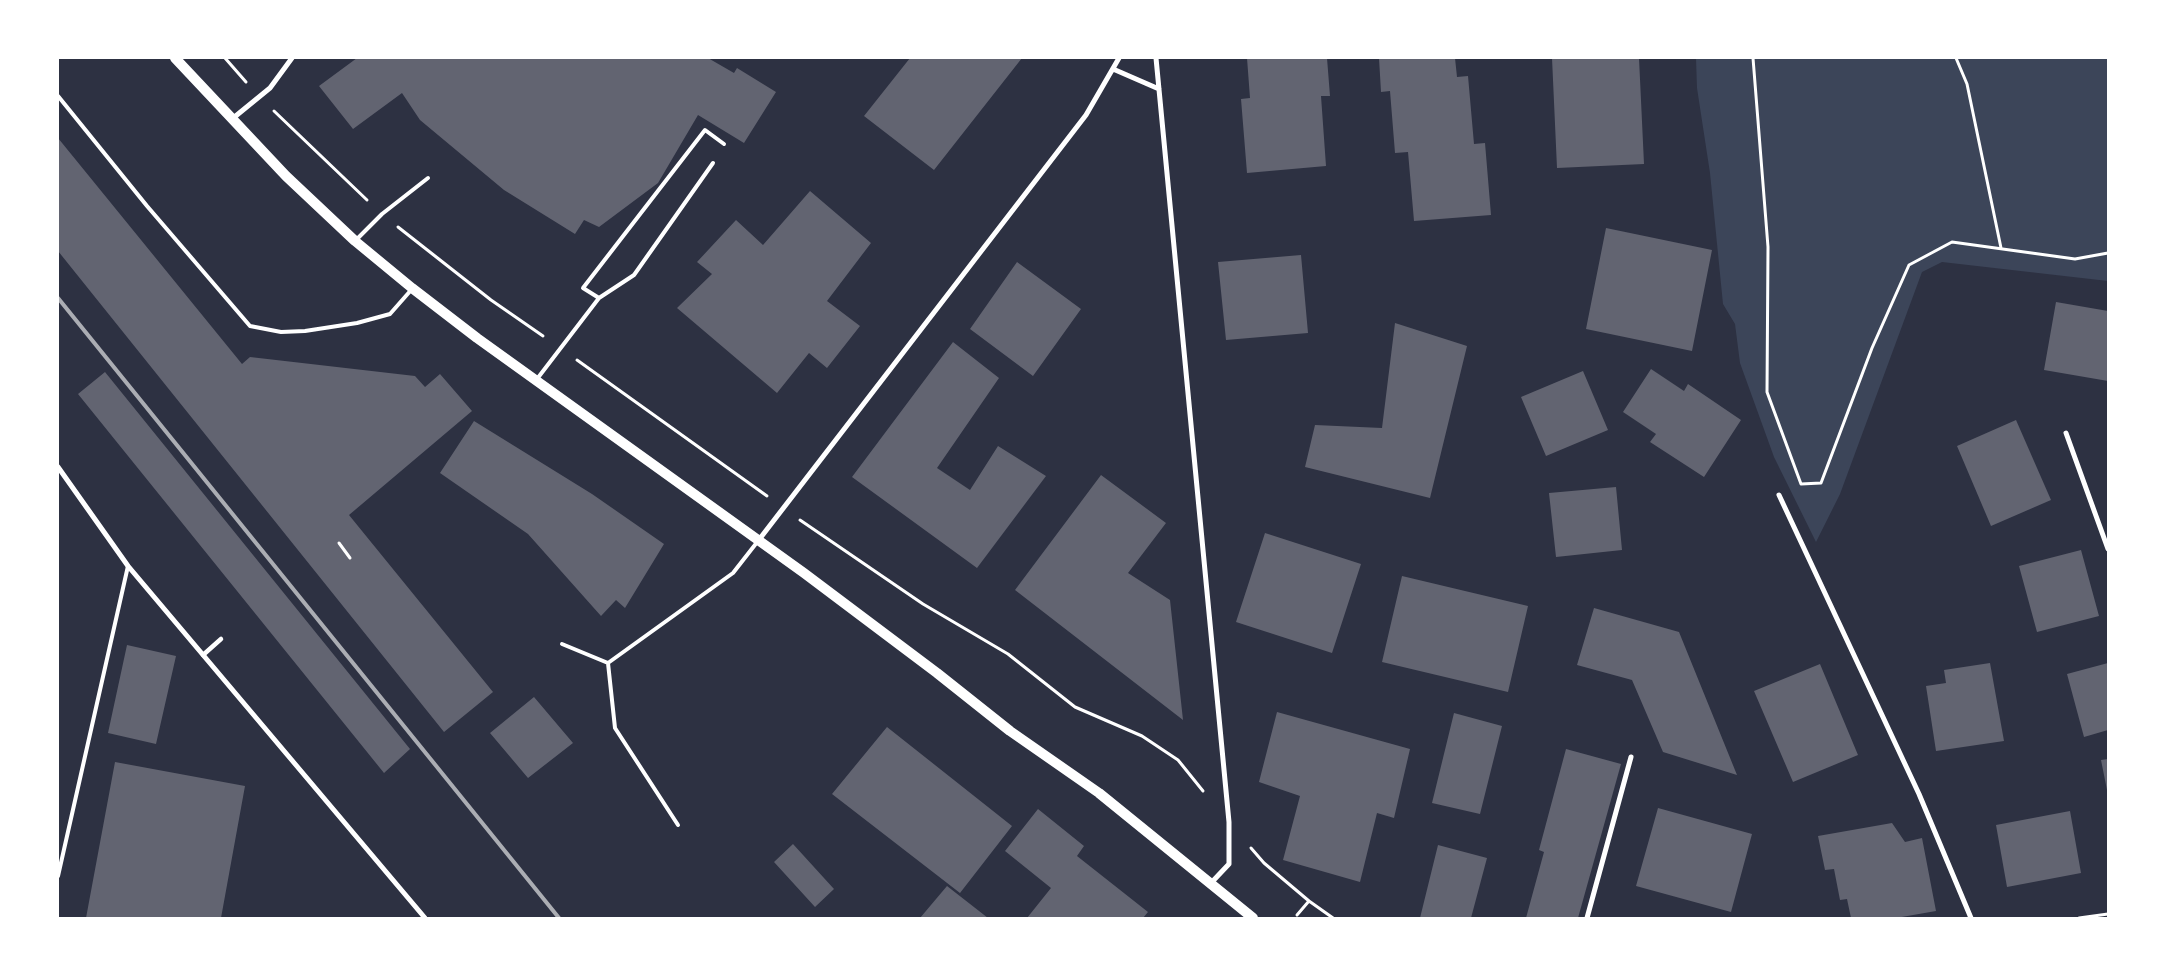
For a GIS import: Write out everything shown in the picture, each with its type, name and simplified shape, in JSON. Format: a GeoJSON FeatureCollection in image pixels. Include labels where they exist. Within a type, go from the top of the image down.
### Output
{"type":"FeatureCollection","features":[{"type":"Feature","properties":{"kind":"main road"},"geometry":{"type":"LineString","coordinates":[[175,58],[286,176],[355,241],[412,288],[536,381],[937,673],[1010,731],[1099,793],[1253,918]]}},
{"type":"Feature","properties":{"kind":"street"},"geometry":{"type":"LineString","coordinates":[[231,119],[270,88],[292,58]]}},
{"type":"Feature","properties":{"kind":"street"},"geometry":{"type":"LineString","coordinates":[[758,541],[1086,115],[1120,58]]}},
{"type":"Feature","properties":{"kind":"street"},"geometry":{"type":"LineString","coordinates":[[1156,58],[1231,852],[1229,864],[1211,883]]}},
{"type":"Feature","properties":{"kind":"street"},"geometry":{"type":"LineString","coordinates":[[1113,68],[1159,88]]}},
{"type":"Feature","properties":{"kind":"street"},"geometry":{"type":"LineString","coordinates":[[2066,433],[2108,549]]}},
{"type":"Feature","properties":{"kind":"street"},"geometry":{"type":"LineString","coordinates":[[58,467],[128,566],[425,918]]}},
{"type":"Feature","properties":{"kind":"street"},"geometry":{"type":"LineString","coordinates":[[1779,495],[1919,794],[1971,918]]}},
{"type":"Feature","properties":{"kind":"street"},"geometry":{"type":"LineString","coordinates":[[203,655],[221,639]]}},
{"type":"Feature","properties":{"kind":"street"},"geometry":{"type":"LineString","coordinates":[[1587,918],[1631,757]]}},
{"type":"Feature","properties":{"kind":"lane"},"geometry":{"type":"LineString","coordinates":[[58,96],[147,206],[250,326],[280,332],[305,331],[356,323],[390,314],[412,288]]}},
{"type":"Feature","properties":{"kind":"lane"},"geometry":{"type":"LineString","coordinates":[[599,298],[582,288],[705,130],[724,144]]}},
{"type":"Feature","properties":{"kind":"lane"},"geometry":{"type":"LineString","coordinates":[[536,381],[599,298],[634,275],[713,164]]}},
{"type":"Feature","properties":{"kind":"lane"},"geometry":{"type":"LineString","coordinates":[[355,241],[382,214],[428,178]]}},
{"type":"Feature","properties":{"kind":"lane"},"geometry":{"type":"LineString","coordinates":[[608,663],[733,574],[758,541]]}},
{"type":"Feature","properties":{"kind":"lane"},"geometry":{"type":"LineString","coordinates":[[58,876],[128,566]]}},
{"type":"Feature","properties":{"kind":"lane"},"geometry":{"type":"LineString","coordinates":[[562,644],[608,663]]}},
{"type":"Feature","properties":{"kind":"lane"},"geometry":{"type":"LineString","coordinates":[[608,663],[615,728],[678,825]]}},
{"type":"Feature","properties":{"kind":"path"},"geometry":{"type":"LineString","coordinates":[[225,58],[259,97],[382,214],[491,300],[764,494]]}},
{"type":"Feature","properties":{"kind":"path"},"geometry":{"type":"LineString","coordinates":[[1753,58],[1768,247],[1768,392],[1801,484],[1821,483],[1872,348],[1910,265],[1952,242],[2075,259],[2108,253]]}},
{"type":"Feature","properties":{"kind":"path"},"geometry":{"type":"LineString","coordinates":[[1956,58],[1967,84],[2001,248]]}},
{"type":"Feature","properties":{"kind":"path"},"geometry":{"type":"LineString","coordinates":[[802,521],[923,604],[1008,654],[1075,707],[1142,736],[1178,760],[1207,795]]}},
{"type":"Feature","properties":{"kind":"path"},"geometry":{"type":"LineString","coordinates":[[339,543],[350,558]]}},
{"type":"Feature","properties":{"kind":"path"},"geometry":{"type":"LineString","coordinates":[[1249,846],[1264,863],[1309,901],[1333,918]]}},
{"type":"Feature","properties":{"kind":"path"},"geometry":{"type":"LineString","coordinates":[[1297,915],[1309,901]]}},
{"type":"Feature","properties":{"kind":"path"},"geometry":{"type":"LineString","coordinates":[[2079,918],[2108,914]]}},
{"type":"Feature","properties":{"kind":"shaded area"},"geometry":{"type":"Polygon","coordinates":[[[1696,58],[2108,58],[2108,281],[1942,262],[1922,272],[1840,494],[1816,542],[1774,457],[1740,363],[1735,324],[1723,304],[1710,173],[1697,88],[1696,58]]]}},
{"type":"Feature","properties":{"kind":"building"},"geometry":{"type":"Polygon","coordinates":[[[357,58],[708,58],[734,73],[737,68],[776,92],[744,143],[698,115],[658,183],[599,227],[584,220],[575,234],[504,190],[420,120],[402,93],[353,129],[319,86],[357,58]]]}},
{"type":"Feature","properties":{"kind":"building"},"geometry":{"type":"Polygon","coordinates":[[[910,58],[1022,58],[934,170],[864,116],[910,58]]]}},
{"type":"Feature","properties":{"kind":"building"},"geometry":{"type":"Polygon","coordinates":[[[1247,58],[1327,58],[1330,96],[1321,96],[1326,166],[1247,173],[1241,99],[1250,98],[1247,58]]]}},
{"type":"Feature","properties":{"kind":"building"},"geometry":{"type":"Polygon","coordinates":[[[1379,58],[1455,58],[1457,77],[1468,76],[1474,144],[1485,143],[1491,215],[1414,221],[1408,152],[1395,153],[1390,91],[1381,92],[1379,58]]]}},
{"type":"Feature","properties":{"kind":"building"},"geometry":{"type":"Polygon","coordinates":[[[1552,58],[1639,58],[1644,164],[1557,168],[1552,58]]]}},
{"type":"Feature","properties":{"kind":"building"},"geometry":{"type":"Polygon","coordinates":[[[58,138],[242,364],[250,357],[415,376],[425,387],[440,374],[472,411],[349,515],[493,692],[444,732],[58,251],[58,138]]]}},
{"type":"Feature","properties":{"kind":"building"},"geometry":{"type":"Polygon","coordinates":[[[810,191],[871,243],[827,301],[860,326],[827,368],[809,353],[777,393],[677,308],[712,274],[697,262],[736,220],[763,245],[810,191]]]}},
{"type":"Feature","properties":{"kind":"building"},"geometry":{"type":"Polygon","coordinates":[[[1606,228],[1712,250],[1692,351],[1586,329],[1606,228]]]}},
{"type":"Feature","properties":{"kind":"building"},"geometry":{"type":"Polygon","coordinates":[[[1301,255],[1308,333],[1226,340],[1218,262],[1301,255]]]}},
{"type":"Feature","properties":{"kind":"building"},"geometry":{"type":"Polygon","coordinates":[[[1017,262],[1081,309],[1033,376],[970,329],[1017,262]]]}},
{"type":"Feature","properties":{"kind":"building"},"geometry":{"type":"Polygon","coordinates":[[[2056,302],[2108,311],[2108,381],[2044,370],[2056,302]]]}},
{"type":"Feature","properties":{"kind":"building"},"geometry":{"type":"Polygon","coordinates":[[[1395,323],[1467,346],[1430,498],[1305,467],[1315,425],[1382,428],[1395,323]]]}},
{"type":"Feature","properties":{"kind":"building"},"geometry":{"type":"Polygon","coordinates":[[[953,342],[999,378],[937,468],[970,490],[998,446],[1046,476],[977,568],[852,477],[953,342]]]}},
{"type":"Feature","properties":{"kind":"building"},"geometry":{"type":"Polygon","coordinates":[[[1651,369],[1684,391],[1688,384],[1741,420],[1704,477],[1650,442],[1656,434],[1623,412],[1651,369]]]}},
{"type":"Feature","properties":{"kind":"building"},"geometry":{"type":"Polygon","coordinates":[[[1583,371],[1608,430],[1546,456],[1521,397],[1583,371]]]}},
{"type":"Feature","properties":{"kind":"building"},"geometry":{"type":"Polygon","coordinates":[[[105,372],[410,749],[384,773],[78,394],[105,372]]]}},
{"type":"Feature","properties":{"kind":"building"},"geometry":{"type":"Polygon","coordinates":[[[2016,420],[2051,500],[1991,526],[1957,446],[2016,420]]]}},
{"type":"Feature","properties":{"kind":"building"},"geometry":{"type":"Polygon","coordinates":[[[474,421],[592,494],[664,544],[625,608],[616,600],[601,616],[528,534],[440,473],[474,421]]]}},
{"type":"Feature","properties":{"kind":"building"},"geometry":{"type":"Polygon","coordinates":[[[1101,475],[1166,523],[1128,573],[1170,600],[1183,720],[1015,590],[1101,475]]]}},
{"type":"Feature","properties":{"kind":"building"},"geometry":{"type":"Polygon","coordinates":[[[1616,487],[1622,550],[1556,557],[1549,493],[1616,487]]]}},
{"type":"Feature","properties":{"kind":"building"},"geometry":{"type":"Polygon","coordinates":[[[1265,533],[1361,564],[1332,653],[1236,622],[1265,533]]]}},
{"type":"Feature","properties":{"kind":"building"},"geometry":{"type":"Polygon","coordinates":[[[2081,550],[2099,616],[2037,632],[2019,566],[2081,550]]]}},
{"type":"Feature","properties":{"kind":"building"},"geometry":{"type":"Polygon","coordinates":[[[1402,576],[1528,606],[1508,692],[1382,662],[1402,576]]]}},
{"type":"Feature","properties":{"kind":"building"},"geometry":{"type":"Polygon","coordinates":[[[1594,608],[1679,632],[1737,775],[1663,752],[1632,680],[1577,665],[1594,608]]]}},
{"type":"Feature","properties":{"kind":"building"},"geometry":{"type":"Polygon","coordinates":[[[127,645],[176,656],[156,744],[108,733],[127,645]]]}},
{"type":"Feature","properties":{"kind":"building"},"geometry":{"type":"Polygon","coordinates":[[[1990,663],[2004,741],[1936,751],[1926,686],[1946,683],[1944,670],[1990,663]]]}},
{"type":"Feature","properties":{"kind":"building"},"geometry":{"type":"Polygon","coordinates":[[[2108,663],[2108,730],[2084,737],[2067,674],[2108,663]]]}},
{"type":"Feature","properties":{"kind":"building"},"geometry":{"type":"Polygon","coordinates":[[[1820,664],[1858,755],[1793,782],[1754,691],[1820,664]]]}},
{"type":"Feature","properties":{"kind":"building"},"geometry":{"type":"Polygon","coordinates":[[[534,697],[573,743],[528,778],[490,733],[534,697]]]}},
{"type":"Feature","properties":{"kind":"building"},"geometry":{"type":"Polygon","coordinates":[[[1277,712],[1410,749],[1394,818],[1377,813],[1360,882],[1283,860],[1300,796],[1259,782],[1277,712]]]}},
{"type":"Feature","properties":{"kind":"building"},"geometry":{"type":"Polygon","coordinates":[[[1454,713],[1502,726],[1480,814],[1432,803],[1454,713]]]}},
{"type":"Feature","properties":{"kind":"building"},"geometry":{"type":"Polygon","coordinates":[[[887,727],[1012,826],[960,893],[832,794],[887,727]]]}},
{"type":"Feature","properties":{"kind":"building"},"geometry":{"type":"Polygon","coordinates":[[[1566,749],[1621,764],[1578,918],[1526,918],[1544,852],[1539,850],[1566,749]]]}},
{"type":"Feature","properties":{"kind":"building"},"geometry":{"type":"Polygon","coordinates":[[[2108,759],[2108,795],[2101,760],[2108,759]]]}},
{"type":"Feature","properties":{"kind":"building"},"geometry":{"type":"Polygon","coordinates":[[[115,762],[245,786],[221,918],[86,918],[115,762]]]}},
{"type":"Feature","properties":{"kind":"building"},"geometry":{"type":"Polygon","coordinates":[[[1658,808],[1752,834],[1731,912],[1636,886],[1658,808]]]}},
{"type":"Feature","properties":{"kind":"building"},"geometry":{"type":"Polygon","coordinates":[[[1038,809],[1084,846],[1077,856],[1148,912],[1143,918],[1027,918],[1051,888],[1005,851],[1038,809]]]}},
{"type":"Feature","properties":{"kind":"building"},"geometry":{"type":"Polygon","coordinates":[[[2070,811],[2081,873],[2007,887],[1996,825],[2070,811]]]}},
{"type":"Feature","properties":{"kind":"building"},"geometry":{"type":"Polygon","coordinates":[[[1892,823],[1905,842],[1922,838],[1936,911],[1896,918],[1851,918],[1847,899],[1840,900],[1834,869],[1825,870],[1818,836],[1892,823]]]}},
{"type":"Feature","properties":{"kind":"building"},"geometry":{"type":"Polygon","coordinates":[[[793,844],[834,889],[815,907],[774,862],[793,844]]]}},
{"type":"Feature","properties":{"kind":"building"},"geometry":{"type":"Polygon","coordinates":[[[1438,845],[1487,858],[1471,918],[1420,918],[1438,845]]]}},
{"type":"Feature","properties":{"kind":"building"},"geometry":{"type":"Polygon","coordinates":[[[947,886],[988,918],[920,918],[947,886]]]}},
{"type":"Feature","properties":{"kind":"railway"},"geometry":{"type":"LineString","coordinates":[[58,298],[559,918]]}}]}
